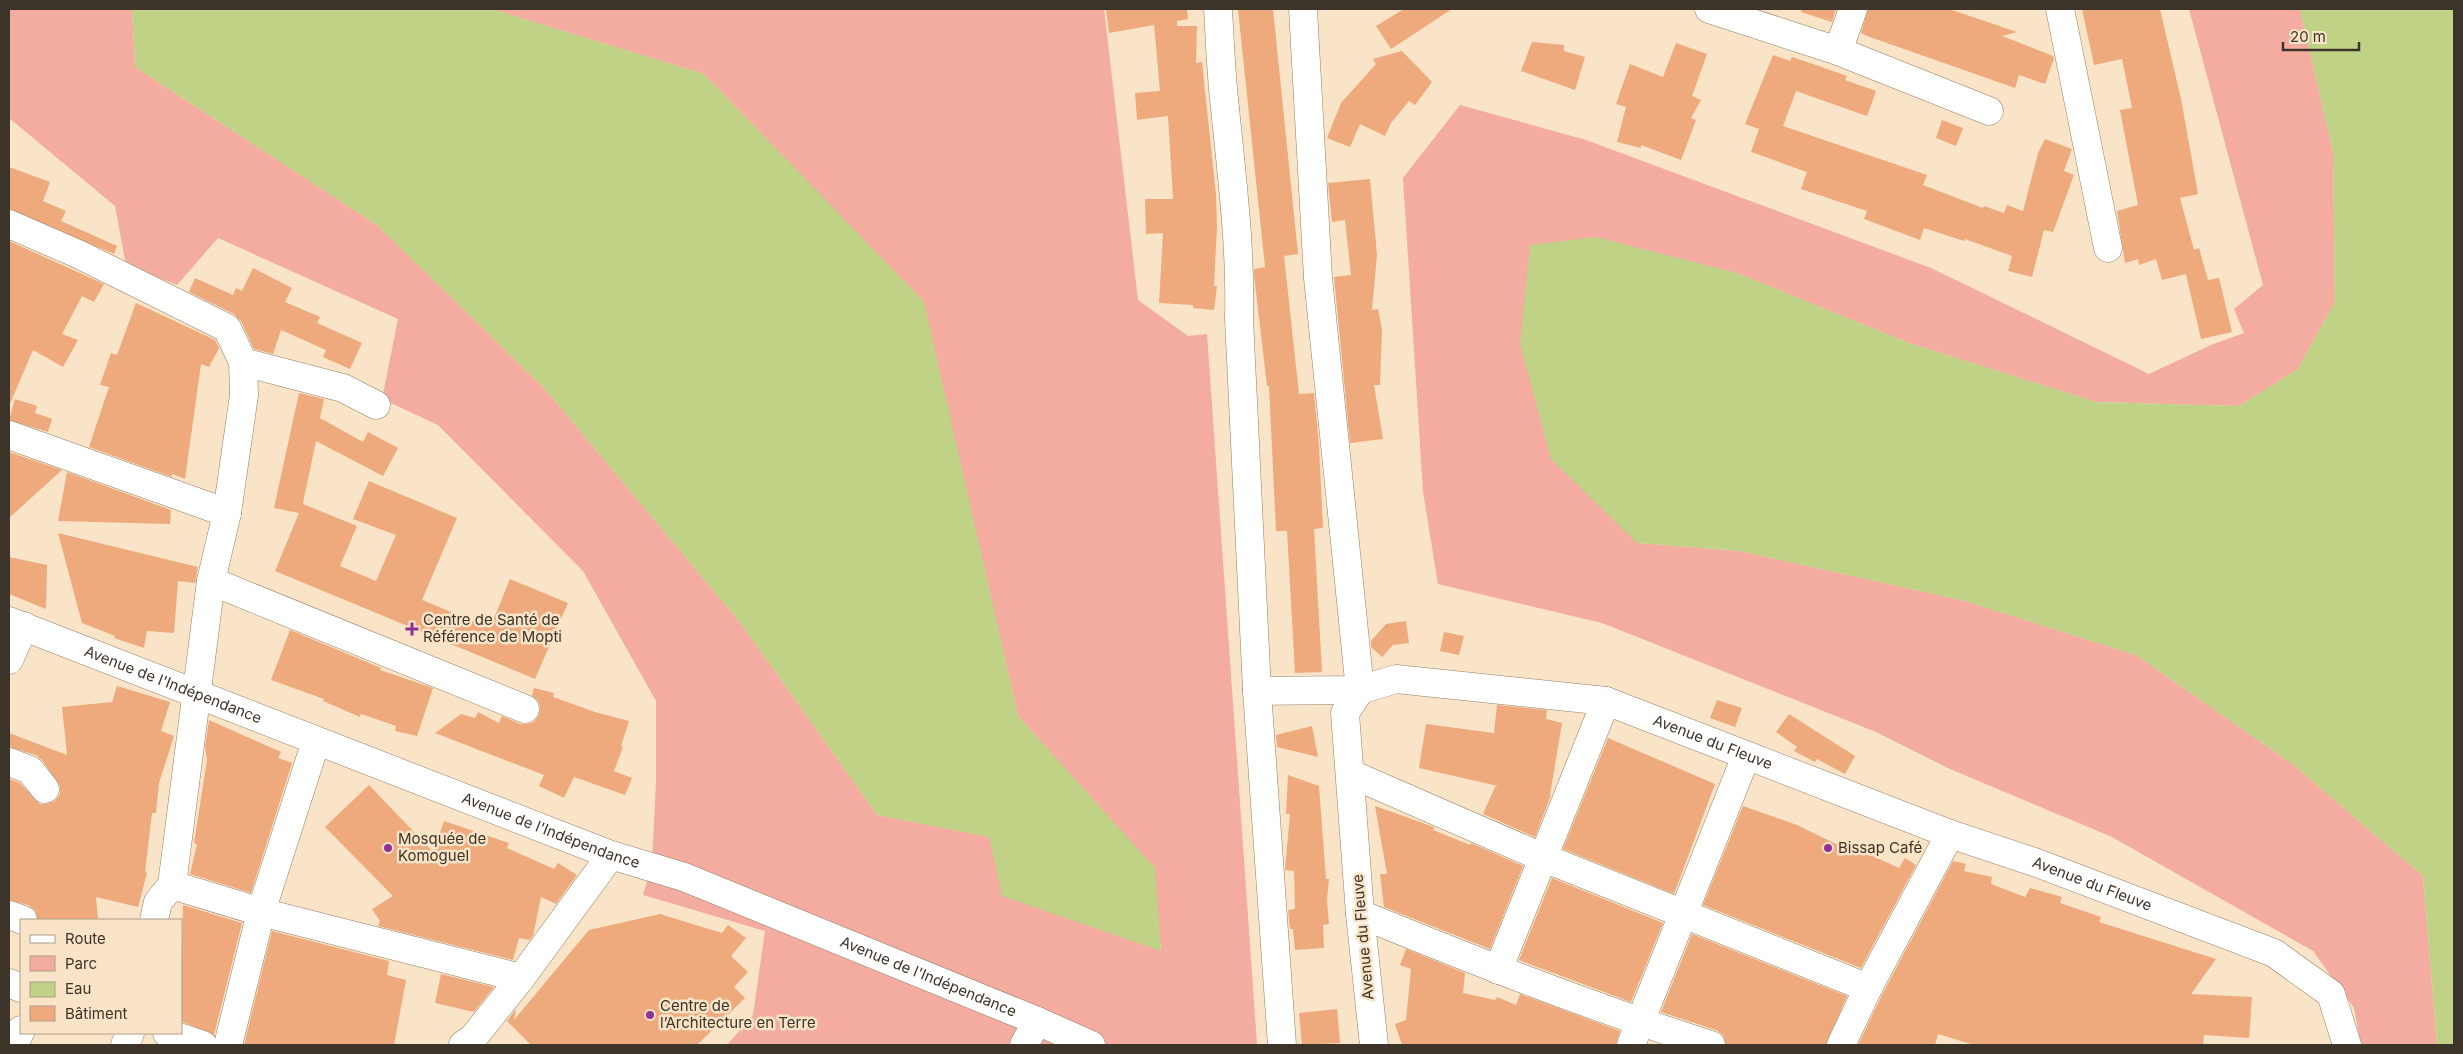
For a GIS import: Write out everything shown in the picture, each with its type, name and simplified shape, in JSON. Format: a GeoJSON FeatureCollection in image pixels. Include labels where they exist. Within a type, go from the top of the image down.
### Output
{"type":"FeatureCollection","features":[{"type":"Feature","properties":{"kind":"street"},"geometry":{"type":"LineString","coordinates":[[1218,9],[1225,108],[1237,223],[1240,276],[1239,319],[1257,691],[1282,1045]]}},
{"type":"Feature","properties":{"kind":"street"},"geometry":{"type":"LineString","coordinates":[[1257,691],[1360,690],[1318,278],[1303,9]]}},
{"type":"Feature","properties":{"kind":"street"},"geometry":{"type":"LineString","coordinates":[[1709,9],[1838,52],[1990,111]]}},
{"type":"Feature","properties":{"kind":"street"},"geometry":{"type":"LineString","coordinates":[[1838,52],[1852,9]]}},
{"type":"Feature","properties":{"kind":"street"},"geometry":{"type":"LineString","coordinates":[[2060,9],[2108,248]]}},
{"type":"Feature","properties":{"kind":"street"},"geometry":{"type":"LineString","coordinates":[[9,224],[78,254],[227,328],[243,362],[244,395],[227,513],[212,580],[172,885],[158,902],[154,919]]}},
{"type":"Feature","properties":{"kind":"street"},"geometry":{"type":"LineString","coordinates":[[243,362],[343,388],[376,405]]}},
{"type":"Feature","properties":{"kind":"street"},"geometry":{"type":"LineString","coordinates":[[9,435],[227,513]]}},
{"type":"Feature","properties":{"kind":"street"},"geometry":{"type":"LineString","coordinates":[[212,580],[525,709]]}},
{"type":"Feature","properties":{"kind":"street"},"geometry":{"type":"LineString","coordinates":[[9,660],[16,624]]}},
{"type":"Feature","properties":{"kind":"street","name":"Avenue de l'Indépendance"},"geometry":{"type":"LineString","coordinates":[[16,624],[612,856],[684,877],[1037,1020],[1091,1045]]}},
{"type":"Feature","properties":{"kind":"street","name":"Avenue du Fleuve"},"geometry":{"type":"LineString","coordinates":[[1374,1045],[1360,914],[1345,713],[1360,690],[1396,679],[1606,701],[1950,834],[2037,863],[2274,953],[2331,994],[2348,1045]]}},
{"type":"Feature","properties":{"kind":"street"},"geometry":{"type":"LineString","coordinates":[[1498,970],[1606,701]]}},
{"type":"Feature","properties":{"kind":"street"},"geometry":{"type":"LineString","coordinates":[[228,1045],[261,912],[316,741]]}},
{"type":"Feature","properties":{"kind":"street"},"geometry":{"type":"LineString","coordinates":[[1636,1034],[1746,756]]}},
{"type":"Feature","properties":{"kind":"street"},"geometry":{"type":"LineString","coordinates":[[9,762],[30,770],[45,789]]}},
{"type":"Feature","properties":{"kind":"street"},"geometry":{"type":"LineString","coordinates":[[1351,774],[1544,858],[1868,988]]}},
{"type":"Feature","properties":{"kind":"street"},"geometry":{"type":"LineString","coordinates":[[1842,1045],[1868,988],[1950,834]]}},
{"type":"Feature","properties":{"kind":"street"},"geometry":{"type":"LineString","coordinates":[[471,1043],[612,856]]}},
{"type":"Feature","properties":{"kind":"street"},"geometry":{"type":"LineString","coordinates":[[172,885],[261,912],[521,978]]}},
{"type":"Feature","properties":{"kind":"street"},"geometry":{"type":"LineString","coordinates":[[1360,914],[1498,970],[1636,1034],[1710,1045]]}},
{"type":"Feature","properties":{"kind":"street"},"geometry":{"type":"LineString","coordinates":[[1024,1045],[1037,1020]]}},
{"type":"Feature","properties":{"kind":"street"},"geometry":{"type":"LineString","coordinates":[[14,1045],[20,1032]]}},
{"type":"Feature","properties":{"kind":"street"},"geometry":{"type":"LineString","coordinates":[[170,1034],[203,1045]]}},
{"type":"Feature","properties":{"kind":"green space"},"geometry":{"type":"Polygon","coordinates":[[[9,9],[132,9],[135,67],[377,225],[545,389],[742,625],[877,815],[990,837],[1161,951],[1154,868],[1018,716],[923,302],[704,74],[492,9],[1104,9],[1138,300],[1188,336],[1207,334],[1257,1044],[727,1045],[753,1015],[765,931],[643,895],[652,864],[656,781],[656,701],[583,571],[438,425],[382,399],[398,319],[218,238],[177,285],[126,265],[115,206],[9,118],[9,9]]]}},
{"type":"Feature","properties":{"kind":"green space"},"geometry":{"type":"Polygon","coordinates":[[[2189,9],[2300,9],[2333,152],[2335,302],[2298,369],[2239,406],[2096,402],[1909,343],[1737,273],[1637,543],[1740,551],[1965,601],[2136,655],[2291,763],[2423,876],[2437,1045],[2361,1045],[2354,1008],[2313,951],[2112,837],[1950,769],[1876,732],[1602,623],[1438,584],[1423,492],[1403,178],[1460,105],[1586,140],[1931,268],[2149,374],[2211,345],[2244,333],[2234,309],[2263,285],[2189,9]]]}},
{"type":"Feature","properties":{"kind":"water"},"geometry":{"type":"Polygon","coordinates":[[[132,9],[492,9],[704,74],[924,302],[1018,716],[1155,868],[1161,951],[1002,896],[989,837],[877,815],[742,625],[545,389],[377,225],[135,67],[132,9]]]}},
{"type":"Feature","properties":{"kind":"water"},"geometry":{"type":"Polygon","coordinates":[[[2300,9],[2454,9],[2454,1045],[2437,1045],[2423,876],[2291,763],[2136,655],[1965,601],[1740,551],[1637,543],[1551,459],[1520,344],[1530,245],[1596,237],[1737,273],[1909,343],[2096,402],[2239,406],[2298,369],[2335,302],[2333,152],[2300,9]]]}},
{"type":"Feature","properties":{"kind":"building"},"geometry":{"type":"Polygon","coordinates":[[[1106,9],[1187,9],[1188,19],[1177,21],[1177,26],[1197,26],[1196,63],[1202,62],[1216,195],[1217,226],[1214,286],[1217,286],[1214,310],[1193,308],[1193,305],[1159,303],[1163,233],[1146,234],[1145,199],[1173,199],[1168,116],[1137,120],[1135,93],[1160,91],[1154,25],[1109,33],[1106,9]]]}},
{"type":"Feature","properties":{"kind":"building"},"geometry":{"type":"Polygon","coordinates":[[[1238,9],[1273,9],[1298,254],[1284,256],[1299,394],[1314,393],[1319,446],[1323,528],[1314,529],[1322,672],[1295,673],[1287,531],[1276,531],[1269,386],[1267,386],[1254,275],[1254,269],[1265,267],[1238,9]]]}},
{"type":"Feature","properties":{"kind":"building"},"geometry":{"type":"Polygon","coordinates":[[[1404,9],[1452,9],[1391,49],[1376,26],[1404,9]]]}},
{"type":"Feature","properties":{"kind":"building"},"geometry":{"type":"Polygon","coordinates":[[[1802,9],[1836,9],[1832,22],[1801,12],[1802,9]]]}},
{"type":"Feature","properties":{"kind":"building"},"geometry":{"type":"Polygon","coordinates":[[[1868,9],[1949,9],[2017,32],[2002,36],[2054,58],[2045,84],[2019,75],[2015,88],[1861,33],[1868,9]]]}},
{"type":"Feature","properties":{"kind":"building"},"geometry":{"type":"Polygon","coordinates":[[[2082,9],[2160,9],[2181,99],[2198,194],[2180,198],[2194,250],[2199,248],[2208,280],[2219,278],[2232,332],[2201,339],[2186,274],[2162,280],[2156,259],[2139,265],[2138,259],[2125,263],[2117,211],[2138,205],[2120,110],[2132,108],[2122,59],[2094,65],[2082,9]]]}},
{"type":"Feature","properties":{"kind":"building"},"geometry":{"type":"Polygon","coordinates":[[[1532,42],[1564,45],[1564,51],[1585,57],[1575,90],[1521,71],[1532,42]]]}},
{"type":"Feature","properties":{"kind":"building"},"geometry":{"type":"Polygon","coordinates":[[[1676,43],[1707,54],[1692,96],[1701,100],[1691,118],[1696,120],[1681,160],[1641,145],[1641,148],[1617,142],[1626,107],[1616,104],[1630,64],[1663,77],[1676,43]]]}},
{"type":"Feature","properties":{"kind":"building"},"geometry":{"type":"Polygon","coordinates":[[[1402,51],[1432,82],[1415,105],[1409,101],[1391,123],[1385,136],[1360,124],[1350,147],[1327,138],[1341,103],[1376,64],[1373,59],[1402,51]]]}},
{"type":"Feature","properties":{"kind":"building"},"geometry":{"type":"Polygon","coordinates":[[[1773,55],[1790,61],[1792,57],[1813,64],[1847,76],[1845,80],[1876,91],[1867,116],[1796,91],[1783,126],[1927,175],[1923,185],[1983,208],[1984,206],[2004,213],[2007,205],[2023,211],[2038,153],[2045,139],[2072,149],[2064,171],[2074,175],[2053,232],[2044,230],[2032,277],[2008,271],[2012,256],[1965,239],[1964,241],[1924,228],[1920,240],[1864,219],[1867,211],[1801,189],[1807,172],[1751,152],[1759,129],[1745,124],[1773,55]]]}},
{"type":"Feature","properties":{"kind":"building"},"geometry":{"type":"Polygon","coordinates":[[[1942,120],[1963,128],[1956,146],[1936,138],[1942,120]]]}},
{"type":"Feature","properties":{"kind":"building"},"geometry":{"type":"Polygon","coordinates":[[[9,167],[50,182],[43,201],[66,211],[61,221],[117,246],[114,254],[9,209],[9,167]]]}},
{"type":"Feature","properties":{"kind":"building"},"geometry":{"type":"Polygon","coordinates":[[[1370,179],[1377,255],[1372,310],[1378,309],[1382,330],[1380,385],[1374,385],[1383,439],[1350,443],[1334,277],[1351,275],[1345,220],[1332,222],[1328,183],[1370,179]]]}},
{"type":"Feature","properties":{"kind":"building"},"geometry":{"type":"Polygon","coordinates":[[[9,241],[104,284],[94,302],[82,296],[62,334],[78,340],[63,367],[33,350],[9,406],[9,241]]]}},
{"type":"Feature","properties":{"kind":"building"},"geometry":{"type":"Polygon","coordinates":[[[253,268],[292,288],[285,302],[320,317],[317,323],[362,343],[350,369],[323,357],[326,350],[281,330],[273,354],[254,349],[241,321],[234,314],[189,292],[195,278],[233,295],[236,288],[242,291],[253,268]]]}},
{"type":"Feature","properties":{"kind":"building"},"geometry":{"type":"Polygon","coordinates":[[[136,303],[215,340],[219,348],[209,367],[201,364],[185,479],[172,474],[172,477],[89,447],[109,387],[100,385],[111,353],[117,355],[136,303]]]}},
{"type":"Feature","properties":{"kind":"building"},"geometry":{"type":"Polygon","coordinates":[[[299,393],[324,399],[320,418],[363,442],[368,432],[398,448],[383,476],[316,441],[302,508],[303,504],[357,526],[340,566],[376,581],[396,535],[353,519],[369,481],[457,518],[422,600],[490,628],[510,579],[568,603],[535,679],[275,571],[299,513],[274,508],[299,393]]]}},
{"type":"Feature","properties":{"kind":"building"},"geometry":{"type":"Polygon","coordinates":[[[15,399],[37,406],[35,413],[52,419],[48,432],[9,420],[15,399]]]}},
{"type":"Feature","properties":{"kind":"building"},"geometry":{"type":"Polygon","coordinates":[[[9,452],[62,470],[9,518],[9,452]]]}},
{"type":"Feature","properties":{"kind":"building"},"geometry":{"type":"Polygon","coordinates":[[[67,472],[171,510],[170,524],[58,521],[67,472]]]}},
{"type":"Feature","properties":{"kind":"building"},"geometry":{"type":"Polygon","coordinates":[[[58,533],[198,567],[195,583],[178,581],[174,633],[147,631],[144,648],[114,638],[115,636],[82,623],[58,533]]]}},
{"type":"Feature","properties":{"kind":"building"},"geometry":{"type":"Polygon","coordinates":[[[9,557],[47,565],[46,609],[9,594],[9,557]]]}},
{"type":"Feature","properties":{"kind":"building"},"geometry":{"type":"Polygon","coordinates":[[[1406,621],[1409,643],[1393,645],[1382,657],[1371,647],[1371,641],[1386,624],[1406,621]]]}},
{"type":"Feature","properties":{"kind":"building"},"geometry":{"type":"Polygon","coordinates":[[[290,630],[381,668],[380,670],[433,688],[417,736],[395,731],[396,726],[361,714],[360,717],[323,701],[324,699],[271,680],[290,630]]]}},
{"type":"Feature","properties":{"kind":"building"},"geometry":{"type":"Polygon","coordinates":[[[1444,632],[1464,636],[1459,655],[1440,651],[1444,632]]]}},
{"type":"Feature","properties":{"kind":"building"},"geometry":{"type":"Polygon","coordinates":[[[117,686],[170,702],[161,731],[174,736],[159,783],[156,813],[152,813],[145,872],[147,873],[138,907],[96,897],[98,919],[38,919],[35,910],[28,905],[9,900],[9,779],[20,783],[40,804],[48,804],[55,801],[60,794],[60,786],[42,760],[36,755],[9,747],[9,733],[67,755],[62,707],[112,702],[117,686]]]}},
{"type":"Feature","properties":{"kind":"building"},"geometry":{"type":"Polygon","coordinates":[[[534,688],[554,693],[553,697],[595,712],[629,721],[621,746],[623,747],[614,771],[632,778],[625,795],[574,777],[564,798],[539,786],[544,775],[435,733],[461,714],[475,718],[478,712],[499,723],[502,716],[520,724],[534,722],[539,715],[540,707],[538,700],[532,696],[534,688]]]}},
{"type":"Feature","properties":{"kind":"building"},"geometry":{"type":"Polygon","coordinates":[[[1717,700],[1742,708],[1735,727],[1710,718],[1717,700]]]}},
{"type":"Feature","properties":{"kind":"building"},"geometry":{"type":"Polygon","coordinates":[[[1497,705],[1547,710],[1546,719],[1562,723],[1551,795],[1535,837],[1483,814],[1495,787],[1498,786],[1419,768],[1426,724],[1494,733],[1497,705]]]}},
{"type":"Feature","properties":{"kind":"building"},"geometry":{"type":"Polygon","coordinates":[[[1789,714],[1855,756],[1845,774],[1817,759],[1815,762],[1794,751],[1797,747],[1776,732],[1789,714]]]}},
{"type":"Feature","properties":{"kind":"building"},"geometry":{"type":"Polygon","coordinates":[[[209,720],[281,752],[278,758],[292,763],[251,893],[190,874],[197,844],[194,843],[207,760],[205,747],[209,720]]]}},
{"type":"Feature","properties":{"kind":"building"},"geometry":{"type":"Polygon","coordinates":[[[1312,726],[1318,757],[1277,747],[1276,735],[1312,726]]]}},
{"type":"Feature","properties":{"kind":"building"},"geometry":{"type":"Polygon","coordinates":[[[1608,738],[1715,784],[1674,894],[1563,849],[1608,738]]]}},
{"type":"Feature","properties":{"kind":"building"},"geometry":{"type":"Polygon","coordinates":[[[1288,775],[1319,786],[1326,879],[1329,879],[1327,900],[1329,924],[1323,925],[1324,948],[1295,950],[1293,929],[1290,929],[1288,910],[1295,909],[1294,871],[1285,870],[1290,814],[1286,814],[1288,775]]]}},
{"type":"Feature","properties":{"kind":"building"},"geometry":{"type":"Polygon","coordinates":[[[369,785],[433,852],[444,821],[509,843],[507,848],[554,869],[558,863],[577,875],[556,904],[541,897],[533,936],[529,940],[519,938],[513,960],[378,926],[380,921],[372,909],[393,896],[325,827],[369,785]]]}},
{"type":"Feature","properties":{"kind":"building"},"geometry":{"type":"Polygon","coordinates":[[[1375,806],[1434,827],[1433,830],[1470,845],[1471,843],[1523,866],[1490,949],[1384,907],[1380,874],[1387,874],[1375,806]]]}},
{"type":"Feature","properties":{"kind":"building"},"geometry":{"type":"Polygon","coordinates":[[[1743,806],[1797,825],[1838,845],[1840,841],[1899,868],[1905,858],[1916,865],[1861,968],[1703,905],[1743,806]]]}},
{"type":"Feature","properties":{"kind":"building"},"geometry":{"type":"Polygon","coordinates":[[[1953,861],[1966,864],[1964,871],[1992,877],[1991,884],[2025,897],[2030,888],[2062,897],[2060,903],[2101,917],[2099,922],[2216,959],[2191,994],[2252,997],[2249,1038],[2204,1035],[2203,1045],[1974,1045],[1938,1034],[1935,1045],[1858,1045],[1882,995],[1953,861]]]}},
{"type":"Feature","properties":{"kind":"building"},"geometry":{"type":"Polygon","coordinates":[[[1552,878],[1663,923],[1631,1002],[1519,960],[1552,878]]]}},
{"type":"Feature","properties":{"kind":"building"},"geometry":{"type":"Polygon","coordinates":[[[183,905],[242,923],[214,1035],[182,1021],[183,905]]]}},
{"type":"Feature","properties":{"kind":"building"},"geometry":{"type":"Polygon","coordinates":[[[660,914],[722,933],[728,925],[746,938],[731,956],[748,972],[734,987],[745,998],[697,1045],[531,1045],[507,1021],[516,1009],[514,1020],[589,930],[660,914]]]}},
{"type":"Feature","properties":{"kind":"building"},"geometry":{"type":"Polygon","coordinates":[[[272,931],[389,961],[387,975],[406,980],[394,1045],[244,1045],[272,931]]]}},
{"type":"Feature","properties":{"kind":"building"},"geometry":{"type":"Polygon","coordinates":[[[1692,934],[1847,996],[1826,1045],[1726,1045],[1723,1035],[1716,1030],[1661,1012],[1692,934]]]}},
{"type":"Feature","properties":{"kind":"building"},"geometry":{"type":"Polygon","coordinates":[[[1406,949],[1465,973],[1463,993],[1495,1000],[1497,997],[1516,1005],[1520,994],[1620,1031],[1616,1045],[1402,1045],[1395,1024],[1406,1020],[1411,969],[1400,965],[1406,949]]]}},
{"type":"Feature","properties":{"kind":"building"},"geometry":{"type":"Polygon","coordinates":[[[441,974],[494,987],[474,1012],[435,1003],[441,974]]]}},
{"type":"Feature","properties":{"kind":"building"},"geometry":{"type":"Polygon","coordinates":[[[1337,1009],[1340,1043],[1302,1045],[1299,1013],[1337,1009]]]}},
{"type":"Feature","properties":{"kind":"place","name":"Centre de Santé de Référence de Mopti"},"geometry":{"type":"Point","coordinates":[412,629]}},
{"type":"Feature","properties":{"kind":"place","name":"Mosquée de Komoguel"},"geometry":{"type":"Point","coordinates":[388,848]}},
{"type":"Feature","properties":{"kind":"place","name":"Bissap Café"},"geometry":{"type":"Point","coordinates":[1828,848]}},
{"type":"Feature","properties":{"kind":"place","name":"Centre de l’Architecture en Terre"},"geometry":{"type":"Point","coordinates":[650,1015]}}]}
